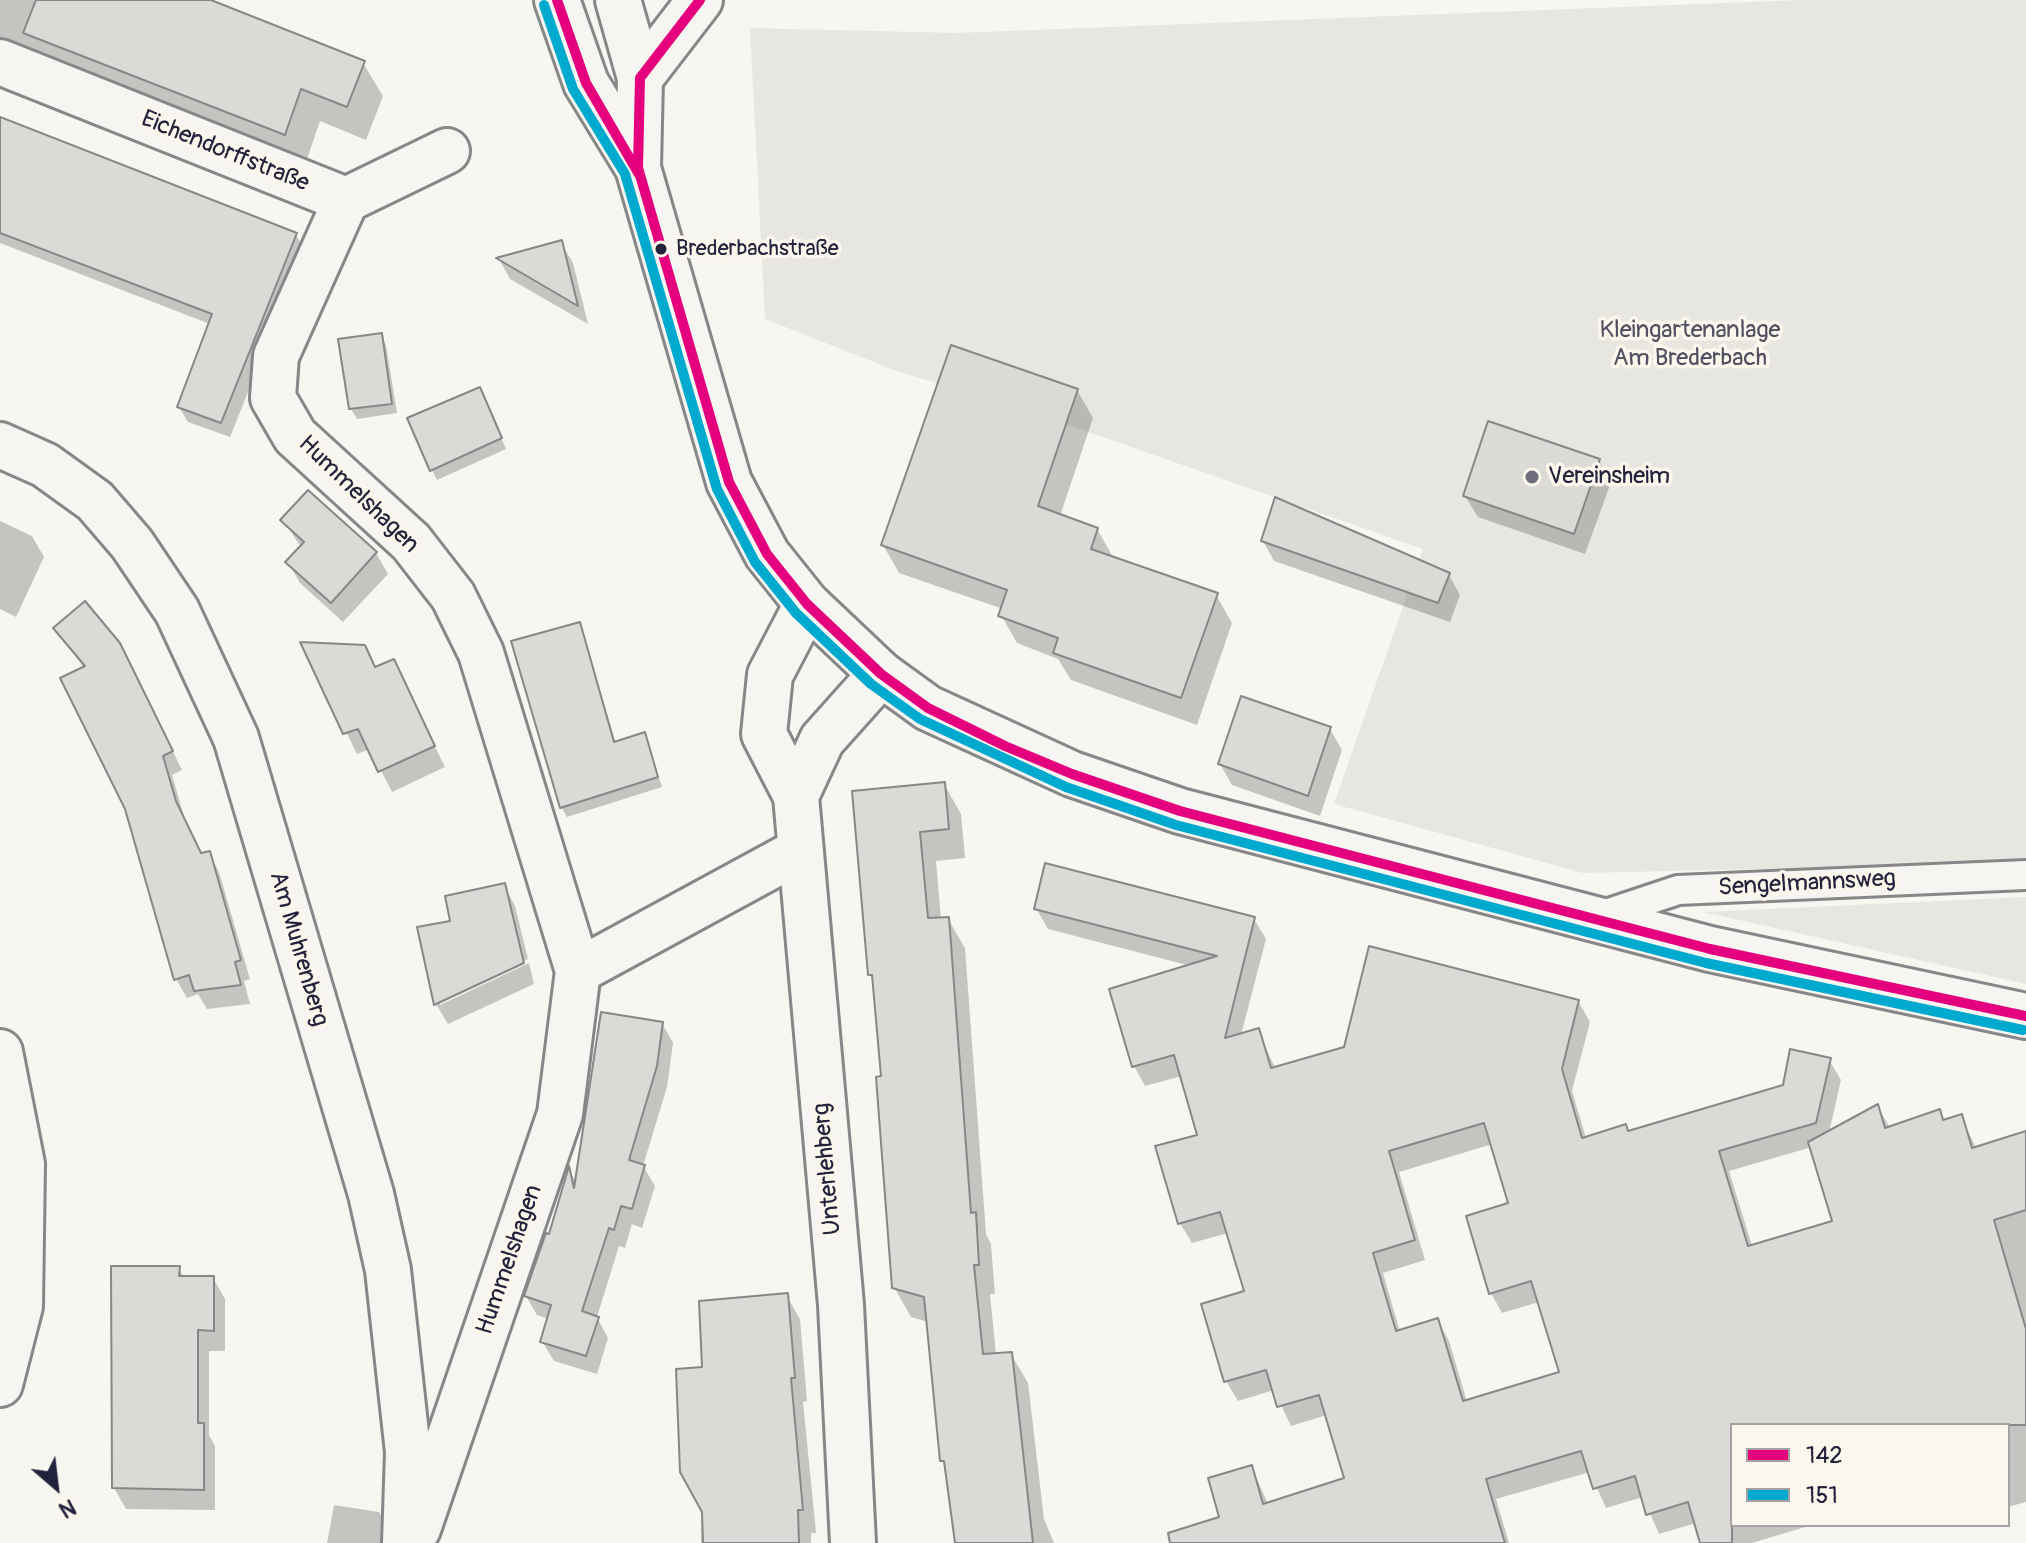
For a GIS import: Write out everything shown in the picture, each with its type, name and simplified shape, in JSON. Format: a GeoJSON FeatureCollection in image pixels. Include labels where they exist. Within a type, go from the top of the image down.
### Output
{"type":"FeatureCollection","features":[{"type":"Feature","properties":{"kind":"street"},"geometry":{"type":"LineString","coordinates":[[557,0],[586,83],[638,168],[729,482],[767,554],[807,604],[881,674],[928,708],[1005,746],[1085,779],[1180,811],[1768,962],[2026,1016]]}},
{"type":"Feature","properties":{"kind":"street"},"geometry":{"type":"LineString","coordinates":[[618,0],[640,78],[638,168]]}},
{"type":"Feature","properties":{"kind":"street"},"geometry":{"type":"LineString","coordinates":[[640,78],[700,0]]}},
{"type":"Feature","properties":{"kind":"street","name":"Eichendorffstraße"},"geometry":{"type":"LineString","coordinates":[[0,62],[346,200]]}},
{"type":"Feature","properties":{"kind":"street"},"geometry":{"type":"LineString","coordinates":[[346,200],[447,151]]}},
{"type":"Feature","properties":{"kind":"street","name":"Hummelshagen"},"geometry":{"type":"LineString","coordinates":[[346,200],[276,356],[273,398],[295,436],[411,542],[453,596],[481,653],[578,971],[560,1114],[414,1543]]}},
{"type":"Feature","properties":{"kind":"street","name":"Am Muhrenberg"},"geometry":{"type":"LineString","coordinates":[[0,445],[45,465],[95,501],[132,544],[177,611],[236,738],[371,1194],[388,1270],[408,1452],[405,1543]]}},
{"type":"Feature","properties":{"kind":"street","name":"Unterlehberg"},"geometry":{"type":"LineString","coordinates":[[807,604],[770,675],[764,734],[796,796],[841,1305],[853,1543]]}},
{"type":"Feature","properties":{"kind":"street","name":"Unterlehberg"},"geometry":{"type":"LineString","coordinates":[[796,796],[822,740],[881,674]]}},
{"type":"Feature","properties":{"kind":"street"},"geometry":{"type":"LineString","coordinates":[[578,971],[799,851]]}},
{"type":"Feature","properties":{"kind":"street"},"geometry":{"type":"LineString","coordinates":[[0,1052],[22,1164],[10,1245],[20,1306],[0,1384]]}},
{"type":"Feature","properties":{"kind":"lane","name":"Sengelmannsweg"},"geometry":{"type":"LineString","coordinates":[[1593,918],[1678,890],[2026,875]]}},
{"type":"Feature","properties":{"kind":"green space","name":"Kleingartenanlage Am Brederbach"},"geometry":{"type":"Polygon","coordinates":[[[1801,0],[2026,0],[2026,858],[1888,866],[1583,873],[1334,804],[1423,549],[1011,405],[899,372],[765,319],[750,28],[956,33],[1801,0]]]}},
{"type":"Feature","properties":{"kind":"green space"},"geometry":{"type":"Polygon","coordinates":[[[2026,897],[2026,984],[1703,912],[2026,897]]]}},
{"type":"Feature","properties":{"kind":"building"},"geometry":{"type":"Polygon","coordinates":[[[36,0],[211,0],[365,61],[347,107],[301,89],[285,135],[23,33],[36,0]]]}},
{"type":"Feature","properties":{"kind":"building"},"geometry":{"type":"Polygon","coordinates":[[[0,117],[297,233],[221,423],[177,407],[212,314],[0,233],[0,117]]]}},
{"type":"Feature","properties":{"kind":"building"},"geometry":{"type":"Polygon","coordinates":[[[562,240],[578,306],[496,258],[562,240]]]}},
{"type":"Feature","properties":{"kind":"building"},"geometry":{"type":"Polygon","coordinates":[[[382,333],[392,404],[349,409],[338,339],[382,333]]]}},
{"type":"Feature","properties":{"kind":"building"},"geometry":{"type":"Polygon","coordinates":[[[951,345],[1078,389],[1038,506],[1098,528],[1091,549],[1218,593],[1181,698],[1053,653],[1058,638],[998,616],[1007,590],[881,545],[951,345]]]}},
{"type":"Feature","properties":{"kind":"building"},"geometry":{"type":"Polygon","coordinates":[[[480,387],[502,438],[430,471],[407,418],[480,387]]]}},
{"type":"Feature","properties":{"kind":"building","name":"Vereinsheim"},"geometry":{"type":"Polygon","coordinates":[[[1488,421],[1600,459],[1574,534],[1463,496],[1488,421]]]}},
{"type":"Feature","properties":{"kind":"building"},"geometry":{"type":"Polygon","coordinates":[[[308,490],[377,552],[331,603],[285,562],[304,542],[280,520],[308,490]]]}},
{"type":"Feature","properties":{"kind":"building"},"geometry":{"type":"Polygon","coordinates":[[[1275,497],[1450,573],[1438,603],[1261,541],[1275,497]]]}},
{"type":"Feature","properties":{"kind":"building"},"geometry":{"type":"Polygon","coordinates":[[[85,601],[120,643],[173,751],[163,756],[176,801],[201,853],[210,851],[241,960],[235,962],[241,985],[194,991],[189,975],[174,980],[125,809],[60,678],[85,666],[53,628],[85,601]]]}},
{"type":"Feature","properties":{"kind":"building"},"geometry":{"type":"Polygon","coordinates":[[[580,622],[614,742],[645,732],[658,777],[560,808],[511,641],[580,622]]]}},
{"type":"Feature","properties":{"kind":"building"},"geometry":{"type":"Polygon","coordinates":[[[300,642],[365,645],[375,667],[394,659],[435,746],[378,772],[358,729],[343,734],[300,642]]]}},
{"type":"Feature","properties":{"kind":"building"},"geometry":{"type":"Polygon","coordinates":[[[1241,696],[1331,727],[1308,796],[1218,764],[1241,696]]]}},
{"type":"Feature","properties":{"kind":"building"},"geometry":{"type":"Polygon","coordinates":[[[945,782],[949,829],[920,832],[928,918],[949,917],[971,1213],[976,1212],[979,1265],[974,1265],[983,1354],[1012,1352],[1033,1543],[955,1543],[944,1461],[940,1461],[924,1297],[892,1288],[876,1077],[881,1076],[872,975],[868,975],[852,791],[945,782]]]}},
{"type":"Feature","properties":{"kind":"building"},"geometry":{"type":"Polygon","coordinates":[[[1045,863],[1255,917],[1225,1038],[1259,1028],[1271,1068],[1344,1047],[1369,946],[1579,1000],[1562,1069],[1582,1138],[1626,1124],[1628,1131],[1783,1085],[1790,1049],[1831,1058],[1816,1123],[1719,1151],[1748,1246],[1832,1221],[1808,1142],[1878,1104],[1885,1128],[1940,1109],[1943,1120],[1962,1114],[1972,1148],[2026,1131],[2026,1210],[1994,1220],[2026,1329],[2026,1425],[1730,1423],[1732,1543],[1700,1543],[1688,1502],[1646,1515],[1635,1476],[1593,1489],[1581,1451],[1486,1479],[1505,1543],[1170,1543],[1168,1533],[1219,1517],[1208,1478],[1252,1465],[1263,1504],[1344,1478],[1319,1395],[1277,1407],[1266,1370],[1224,1382],[1201,1304],[1244,1291],[1220,1212],[1178,1224],[1155,1146],[1197,1135],[1174,1055],[1132,1067],[1109,989],[1217,956],[1034,909],[1045,863]],[[1484,1123],[1389,1151],[1415,1240],[1373,1253],[1396,1331],[1438,1318],[1463,1401],[1559,1372],[1531,1281],[1489,1294],[1466,1216],[1508,1203],[1484,1123]]]}},
{"type":"Feature","properties":{"kind":"building"},"geometry":{"type":"Polygon","coordinates":[[[505,883],[524,963],[434,1005],[417,927],[450,921],[445,896],[505,883]]]}},
{"type":"Feature","properties":{"kind":"building"},"geometry":{"type":"Polygon","coordinates":[[[601,1012],[663,1022],[657,1066],[629,1160],[645,1165],[632,1209],[621,1206],[614,1230],[609,1228],[582,1311],[599,1317],[586,1356],[540,1342],[551,1305],[524,1296],[546,1233],[549,1234],[569,1166],[574,1188],[601,1012]]]}},
{"type":"Feature","properties":{"kind":"building"},"geometry":{"type":"Polygon","coordinates":[[[111,1266],[180,1266],[179,1276],[214,1276],[214,1331],[198,1330],[198,1423],[204,1423],[204,1490],[112,1488],[111,1266]]]}},
{"type":"Feature","properties":{"kind":"building"},"geometry":{"type":"Polygon","coordinates":[[[788,1293],[795,1378],[791,1378],[803,1510],[798,1510],[799,1543],[703,1543],[702,1512],[680,1472],[676,1369],[702,1367],[699,1301],[788,1293]]]}},
{"type":"Feature","properties":{"kind":"transit line","name":"142"},"geometry":{"type":"LineString","coordinates":[[557,0],[586,83],[640,176]]}},
{"type":"Feature","properties":{"kind":"transit line","name":"142"},"geometry":{"type":"LineString","coordinates":[[700,0],[640,78],[638,168],[729,482],[767,554],[807,604],[881,674],[928,708],[1005,746],[1072,774],[1180,811],[1710,949],[2026,1016]]}},
{"type":"Feature","properties":{"kind":"transit line","name":"151"},"geometry":{"type":"LineString","coordinates":[[544,5],[573,89],[625,174],[717,489],[755,562],[796,613],[871,684],[920,719],[1066,787],[1176,825],[1706,963],[2023,1030]]}},
{"type":"Feature","properties":{"kind":"place","name":"Brederbachstraße"},"geometry":{"type":"Point","coordinates":[661,249]}},
{"type":"Feature","properties":{"kind":"place","name":"Vereinsheim"},"geometry":{"type":"Point","coordinates":[1532,477]}}]}
